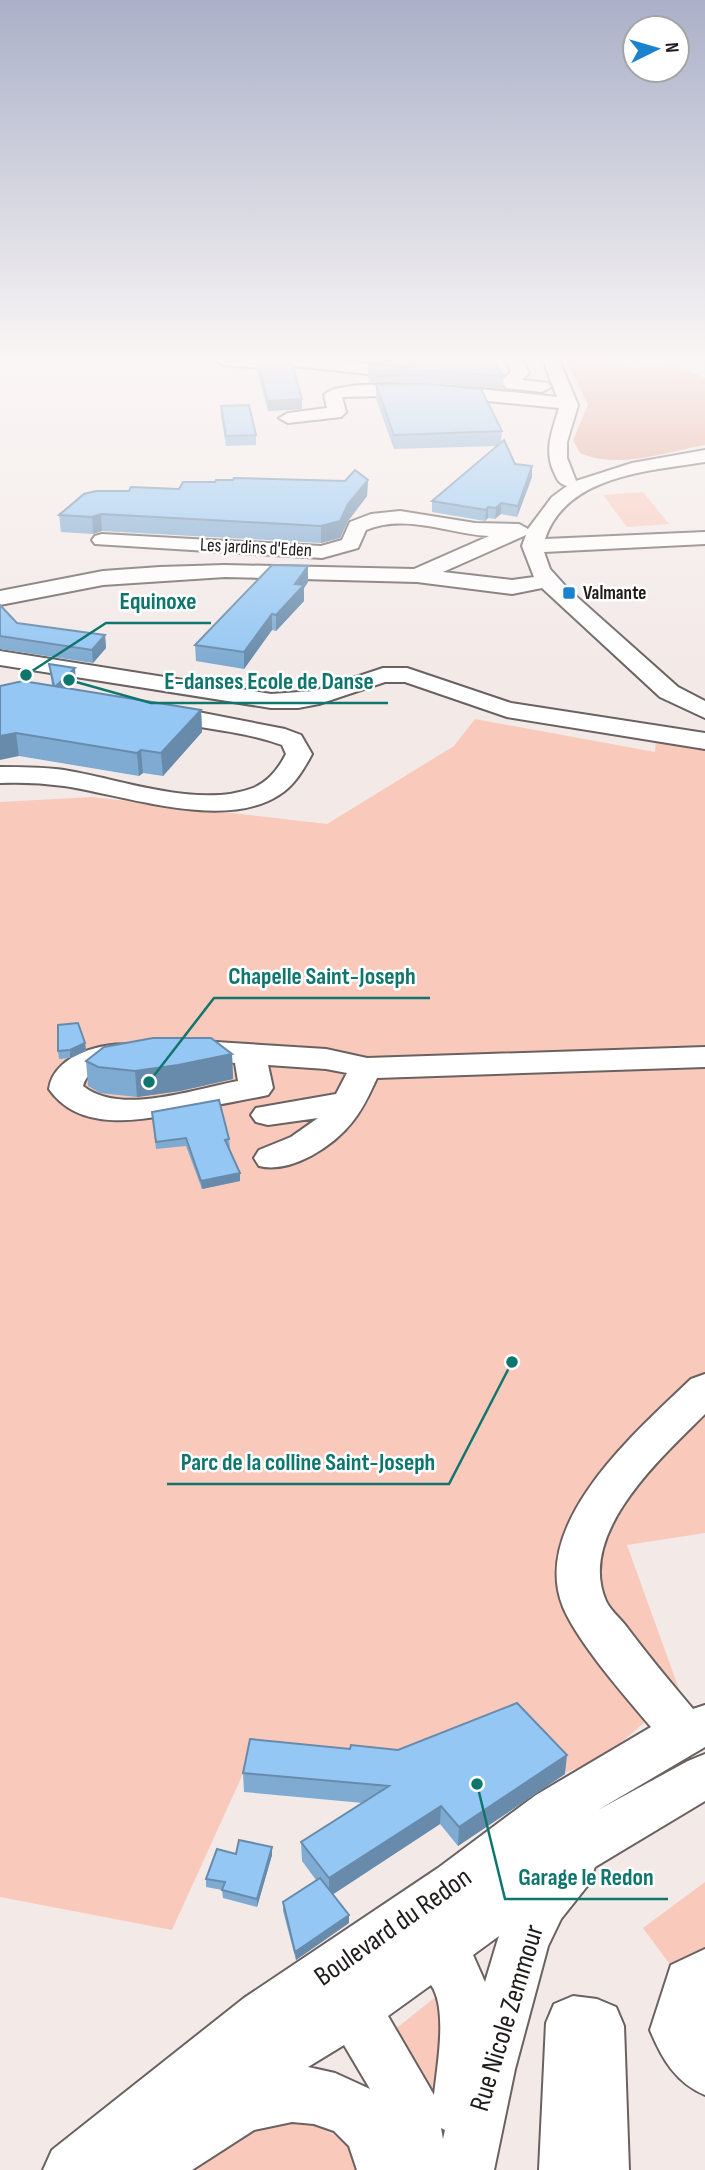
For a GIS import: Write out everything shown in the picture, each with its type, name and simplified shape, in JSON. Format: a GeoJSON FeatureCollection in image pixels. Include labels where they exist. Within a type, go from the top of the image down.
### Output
{"type":"FeatureCollection","features":[{"type":"Feature","properties":{"kind":"street"},"geometry":{"type":"LineString","coordinates":[[559,461],[567,480]]}},
{"type":"Feature","properties":{"kind":"street"},"geometry":{"type":"LineString","coordinates":[[580,461],[594,469]]}},
{"type":"Feature","properties":{"kind":"street"},"geometry":{"type":"LineString","coordinates":[[524,543],[537,508],[567,480],[594,469],[659,461]]}},
{"type":"Feature","properties":{"kind":"street"},"geometry":{"type":"LineString","coordinates":[[594,469],[556,504],[513,556],[669,692],[705,712]]}},
{"type":"Feature","properties":{"kind":"street","name":"Les jardins d'Eden"},"geometry":{"type":"LineString","coordinates":[[102,540],[322,552],[351,544],[357,526],[381,518],[401,517],[476,529],[524,543]]}},
{"type":"Feature","properties":{"kind":"street"},"geometry":{"type":"LineString","coordinates":[[417,576],[491,542],[705,538]]}},
{"type":"Feature","properties":{"kind":"street"},"geometry":{"type":"LineString","coordinates":[[0,598],[103,578],[225,571],[417,576],[512,587],[541,582]]}},
{"type":"Feature","properties":{"kind":"street"},"geometry":{"type":"LineString","coordinates":[[478,583],[575,610]]}},
{"type":"Feature","properties":{"kind":"street"},"geometry":{"type":"LineString","coordinates":[[0,658],[271,701],[298,701],[347,687],[705,741]]}},
{"type":"Feature","properties":{"kind":"street"},"geometry":{"type":"LineString","coordinates":[[0,775],[47,774],[176,800],[224,803],[264,793],[289,773],[299,754],[292,740],[273,732],[174,717],[135,704],[89,671]]}},
{"type":"Feature","properties":{"kind":"street"},"geometry":{"type":"LineString","coordinates":[[250,1054],[256,1088],[124,1111],[108,1110],[81,1100],[66,1089],[67,1080],[73,1071],[95,1059],[165,1050],[250,1054],[326,1059],[367,1068],[705,1056]]}},
{"type":"Feature","properties":{"kind":"street"},"geometry":{"type":"LineString","coordinates":[[271,1158],[306,1144],[330,1124],[348,1103],[358,1079],[367,1068]]}},
{"type":"Feature","properties":{"kind":"street"},"geometry":{"type":"LineString","coordinates":[[268,1115],[348,1103]]}},
{"type":"Feature","properties":{"kind":"street"},"geometry":{"type":"LineString","coordinates":[[698,1745],[620,1654],[584,1604],[577,1566],[581,1542],[595,1513],[615,1486],[705,1389]]}},
{"type":"Feature","properties":{"kind":"street","name":"Boulevard du Redon"},"geometry":{"type":"LineString","coordinates":[[103,2164],[263,2017],[347,1986],[418,1937],[592,1840],[698,1745]]}},
{"type":"Feature","properties":{"kind":"street","name":"Boulevard du Redon"},"geometry":{"type":"LineString","coordinates":[[418,1937],[554,1811],[698,1745]]}},
{"type":"Feature","properties":{"kind":"street","name":"Rue Nicole Zemmour"},"geometry":{"type":"LineString","coordinates":[[465,2170],[487,2069],[523,1942],[543,1902],[592,1840]]}},
{"type":"Feature","properties":{"kind":"street","name":"Rue Nicole Zemmour"},"geometry":{"type":"LineString","coordinates":[[418,1937],[457,1972],[467,2005],[466,2051],[455,2170]]}},
{"type":"Feature","properties":{"kind":"street"},"geometry":{"type":"LineString","coordinates":[[705,1975],[690,1983],[677,2029],[705,2067]]}},
{"type":"Feature","properties":{"kind":"street"},"geometry":{"type":"LineString","coordinates":[[347,1986],[408,2102],[419,2170]]}},
{"type":"Feature","properties":{"kind":"street"},"geometry":{"type":"LineString","coordinates":[[568,2170],[572,2023],[597,2026],[600,2170]]}},
{"type":"Feature","properties":{"kind":"street"},"geometry":{"type":"LineString","coordinates":[[103,2164],[244,2104],[270,2097],[325,2095],[352,2108],[373,2130],[386,2170]]}},
{"type":"Feature","properties":{"kind":"shaded area"},"geometry":{"type":"Polygon","coordinates":[[[643,492],[669,524],[627,527],[603,495],[643,492]]]}},
{"type":"Feature","properties":{"kind":"shaded area"},"geometry":{"type":"Polygon","coordinates":[[[475,719],[655,752],[656,738],[705,746],[705,1533],[627,1545],[680,1692],[603,1758],[567,1772],[514,1720],[399,1767],[252,1754],[172,1930],[0,1897],[0,802],[92,797],[327,824],[454,746],[475,719]]]}},
{"type":"Feature","properties":{"kind":"shaded area"},"geometry":{"type":"Polygon","coordinates":[[[705,1882],[705,1963],[680,1978],[643,1928],[705,1882]]]}},
{"type":"Feature","properties":{"kind":"shaded area"},"geometry":{"type":"Polygon","coordinates":[[[444,1990],[451,2002],[434,2108],[393,2031],[444,1990]]]}},
{"type":"Feature","properties":{"kind":"shaded area"},"geometry":{"type":"Polygon","coordinates":[[[288,2120],[332,2133],[349,2148],[359,2170],[189,2170],[257,2129],[288,2120]]]}},
{"type":"Feature","properties":{"kind":"building"},"geometry":{"type":"Polygon","coordinates":[[[479,461],[514,461],[515,464],[532,466],[518,506],[501,503],[496,508],[488,507],[486,510],[432,501],[479,461]]]}},
{"type":"Feature","properties":{"kind":"building"},"geometry":{"type":"Polygon","coordinates":[[[355,470],[368,480],[348,504],[340,521],[321,526],[101,514],[92,517],[59,515],[84,494],[96,491],[129,491],[131,487],[179,489],[183,482],[215,482],[234,478],[345,481],[355,470]]]}},
{"type":"Feature","properties":{"kind":"building"},"geometry":{"type":"Polygon","coordinates":[[[272,565],[308,566],[295,584],[304,585],[276,615],[272,614],[244,652],[195,645],[272,565]]]}},
{"type":"Feature","properties":{"kind":"building"},"geometry":{"type":"Polygon","coordinates":[[[0,605],[17,623],[105,635],[92,650],[0,636],[0,605]]]}},
{"type":"Feature","properties":{"kind":"building"},"geometry":{"type":"Polygon","coordinates":[[[49,664],[75,668],[54,686],[49,664]]]}},
{"type":"Feature","properties":{"kind":"building"},"geometry":{"type":"Polygon","coordinates":[[[23,681],[201,710],[161,753],[141,750],[137,753],[16,733],[0,736],[0,686],[23,681]]]}},
{"type":"Feature","properties":{"kind":"building"},"geometry":{"type":"Polygon","coordinates":[[[78,1023],[85,1043],[70,1050],[58,1051],[58,1025],[78,1023]]]}},
{"type":"Feature","properties":{"kind":"building"},"geometry":{"type":"Polygon","coordinates":[[[153,1038],[211,1038],[232,1054],[135,1071],[98,1067],[86,1061],[104,1047],[153,1038]]]}},
{"type":"Feature","properties":{"kind":"building"},"geometry":{"type":"Polygon","coordinates":[[[219,1100],[229,1139],[225,1140],[240,1173],[201,1181],[186,1138],[156,1142],[152,1112],[219,1100]]]}},
{"type":"Feature","properties":{"kind":"building"},"geometry":{"type":"Polygon","coordinates":[[[517,1703],[567,1755],[459,1827],[441,1806],[329,1878],[301,1842],[389,1786],[243,1773],[250,1739],[350,1749],[351,1745],[398,1750],[517,1703]]]}},
{"type":"Feature","properties":{"kind":"building"},"geometry":{"type":"Polygon","coordinates":[[[239,1840],[272,1847],[257,1899],[222,1890],[225,1882],[206,1879],[217,1849],[236,1854],[239,1840]]]}},
{"type":"Feature","properties":{"kind":"building"},"geometry":{"type":"Polygon","coordinates":[[[320,1878],[349,1915],[295,1952],[283,1902],[320,1878]]]}},
{"type":"Feature","properties":{"kind":"place","name":"Valmante"},"geometry":{"type":"Point","coordinates":[569,593]}},
{"type":"Feature","properties":{"kind":"place","name":"Equinoxe"},"geometry":{"type":"Point","coordinates":[26,675]}},
{"type":"Feature","properties":{"kind":"place","name":"E-danses Ecole de Danse"},"geometry":{"type":"Point","coordinates":[69,680]}},
{"type":"Feature","properties":{"kind":"place","name":"Chapelle Saint-Joseph"},"geometry":{"type":"Point","coordinates":[149,1082]}},
{"type":"Feature","properties":{"kind":"place","name":"Parc de la colline Saint-Joseph"},"geometry":{"type":"Point","coordinates":[512,1362]}},
{"type":"Feature","properties":{"kind":"place","name":"Garage le Redon"},"geometry":{"type":"Point","coordinates":[477,1784]}}]}
